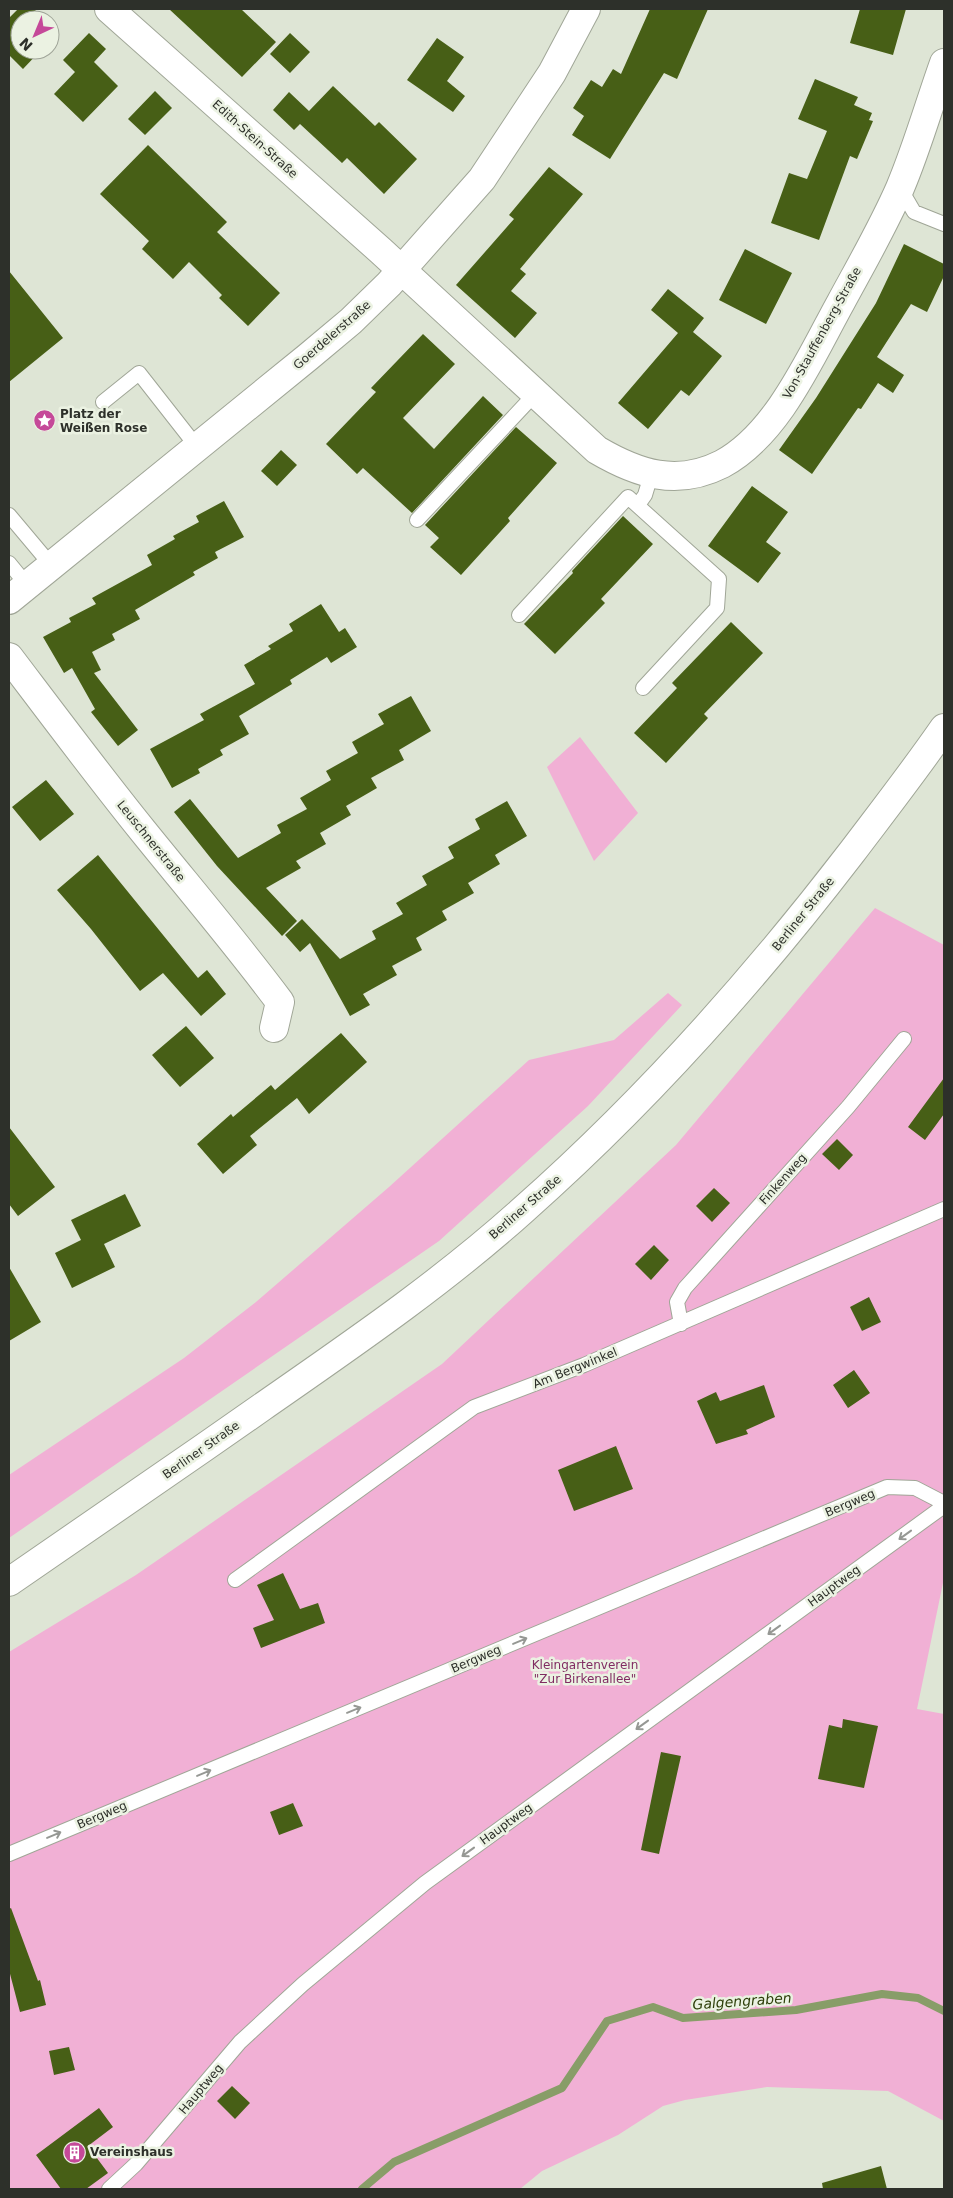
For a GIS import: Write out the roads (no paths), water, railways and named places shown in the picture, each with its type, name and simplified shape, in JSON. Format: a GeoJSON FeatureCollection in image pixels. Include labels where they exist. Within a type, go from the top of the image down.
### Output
{"type":"FeatureCollection","features":[{"type":"Feature","properties":{"kind":"main road","name":"Edith-Stein-Straße"},"geometry":{"type":"LineString","coordinates":[[109,9],[401,270]]}},
{"type":"Feature","properties":{"kind":"main road","name":"Goerdelerstraße"},"geometry":{"type":"LineString","coordinates":[[18,592],[351,321],[401,270],[482,179],[552,73],[586,9]]}},
{"type":"Feature","properties":{"kind":"main road","name":"Von-Stauffenberg-Straße"},"geometry":{"type":"LineString","coordinates":[[401,270],[598,450],[621,464],[651,475],[684,476],[709,469],[732,458],[751,444],[766,426],[801,375],[900,188],[944,63]]}},
{"type":"Feature","properties":{"kind":"main road","name":"Leuschnerstraße"},"geometry":{"type":"LineString","coordinates":[[9,657],[105,783],[195,896],[238,945],[280,1002],[274,1028]]}},
{"type":"Feature","properties":{"kind":"main road","name":"Berliner Straße"},"geometry":{"type":"LineString","coordinates":[[9,1582],[355,1343],[447,1274],[522,1211],[594,1145],[672,1067],[740,990],[802,917],[944,728]]}},
{"type":"Feature","properties":{"kind":"lane"},"geometry":{"type":"LineString","coordinates":[[900,188],[914,212],[944,224]]}},
{"type":"Feature","properties":{"kind":"lane"},"geometry":{"type":"LineString","coordinates":[[103,402],[139,373],[197,447]]}},
{"type":"Feature","properties":{"kind":"lane"},"geometry":{"type":"LineString","coordinates":[[417,520],[535,394]]}},
{"type":"Feature","properties":{"kind":"lane"},"geometry":{"type":"LineString","coordinates":[[638,505],[645,495],[651,475]]}},
{"type":"Feature","properties":{"kind":"lane"},"geometry":{"type":"LineString","coordinates":[[518,615],[628,497],[719,578],[717,608],[643,688]]}},
{"type":"Feature","properties":{"kind":"lane"},"geometry":{"type":"LineString","coordinates":[[9,515],[51,565]]}},
{"type":"Feature","properties":{"kind":"lane"},"geometry":{"type":"LineString","coordinates":[[9,564],[18,592]]}},
{"type":"Feature","properties":{"kind":"lane","name":"Finkenweg"},"geometry":{"type":"LineString","coordinates":[[681,1324],[677,1302],[685,1288],[848,1107],[904,1039]]}},
{"type":"Feature","properties":{"kind":"lane","name":"Am Bergwinkel"},"geometry":{"type":"LineString","coordinates":[[235,1580],[474,1407],[584,1365],[944,1209]]}},
{"type":"Feature","properties":{"kind":"lane","name":"Bergweg"},"geometry":{"type":"LineString","coordinates":[[9,1854],[888,1487],[915,1488],[944,1505]]}},
{"type":"Feature","properties":{"kind":"lane","name":"Hauptweg"},"geometry":{"type":"LineString","coordinates":[[109,2189],[136,2164],[240,2042],[303,1984],[425,1883],[944,1505]]}},
{"type":"Feature","properties":{"kind":"waterway","name":"Galgengraben"},"geometry":{"type":"LineString","coordinates":[[362,2189],[394,2162],[562,2088],[607,2021],[653,2007],[683,2018],[796,2010],[882,1994],[918,1998],[944,2011]]}},
{"type":"Feature","properties":{"kind":"place","name":"Platz der Weißen Rose"},"geometry":{"type":"Point","coordinates":[44,421]}},
{"type":"Feature","properties":{"kind":"place","name":"Vereinshaus"},"geometry":{"type":"Point","coordinates":[74,2152]}},
{"type":"Feature","properties":{"kind":"park label","name":"Kleingartenverein \"Zur Birkenallee\""},"geometry":{"type":"Point","coordinates":[585,1672]}}]}
